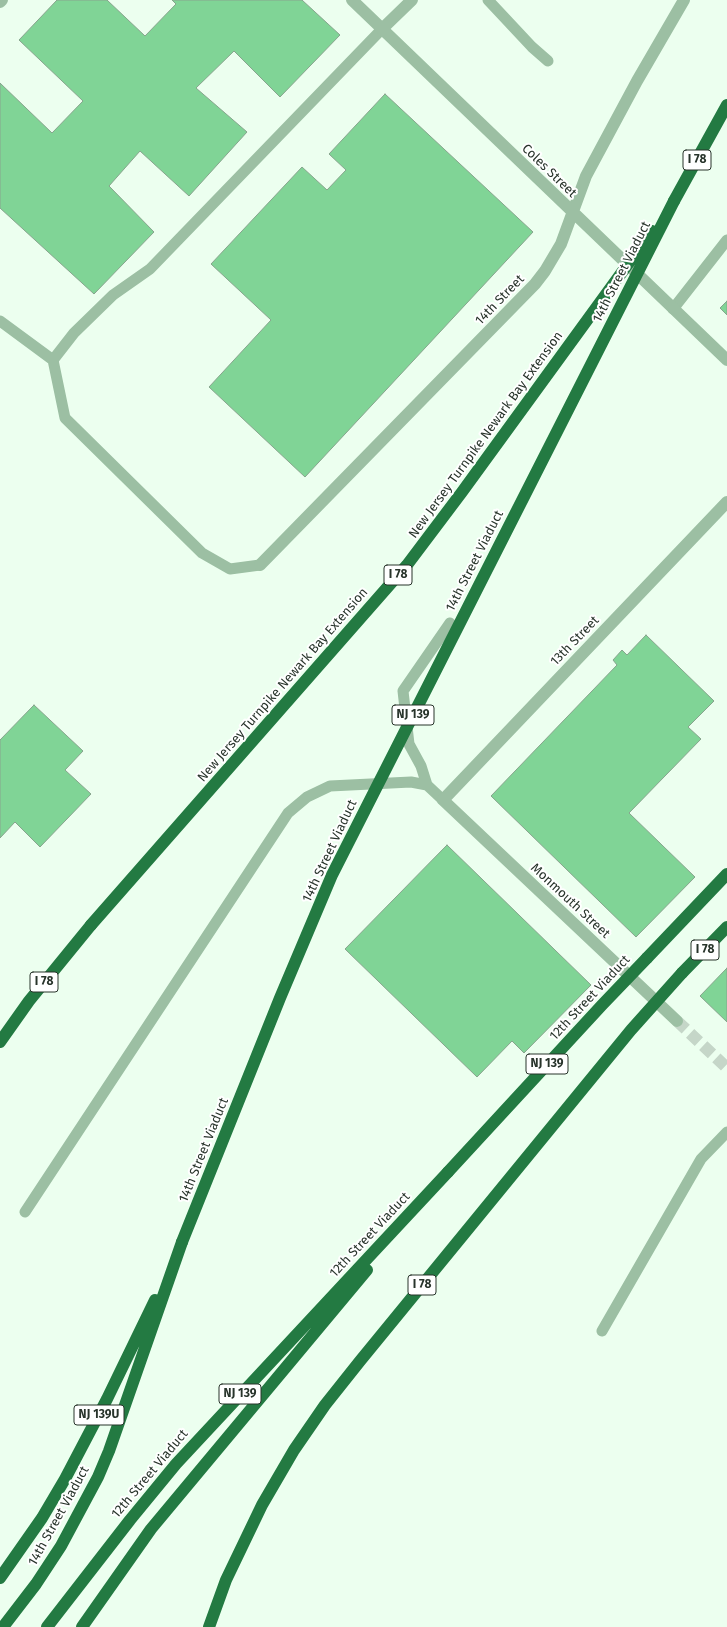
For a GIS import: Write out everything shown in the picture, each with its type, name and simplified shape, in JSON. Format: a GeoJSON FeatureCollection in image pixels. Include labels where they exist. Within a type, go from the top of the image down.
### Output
{"type":"FeatureCollection","features":[{"type":"Feature","properties":{"kind":"highway","name":"14th Street Viaduct"},"geometry":{"type":"LineString","coordinates":[[3,1627],[36,1584],[61,1546],[98,1477],[109,1451],[182,1242],[280,998],[332,875],[674,201],[727,105]]}},
{"type":"Feature","properties":{"kind":"highway","name":"New Jersey Turnpike Newark Bay Extension"},"geometry":{"type":"LineString","coordinates":[[0,1042],[29,1001],[91,925],[407,565],[674,201]]}},
{"type":"Feature","properties":{"kind":"highway","name":"12th Street Viaduct"},"geometry":{"type":"LineString","coordinates":[[46,1627],[176,1464],[602,1005],[727,874]]}},
{"type":"Feature","properties":{"kind":"highway","name":"I 78"},"geometry":{"type":"LineString","coordinates":[[209,1627],[226,1580],[262,1504],[294,1450],[325,1405],[360,1360],[632,1030],[727,927]]}},
{"type":"Feature","properties":{"kind":"highway"},"geometry":{"type":"LineString","coordinates":[[82,1627],[137,1548],[167,1509],[448,1172]]}},
{"type":"Feature","properties":{"kind":"highway","name":"NJ 139U"},"geometry":{"type":"LineString","coordinates":[[0,1578],[38,1524],[65,1479],[107,1399],[182,1242]]}},
{"type":"Feature","properties":{"kind":"street","name":"Coles Street"},"geometry":{"type":"LineString","coordinates":[[352,0],[727,360]]}},
{"type":"Feature","properties":{"kind":"street"},"geometry":{"type":"LineString","coordinates":[[382,29],[412,0]]}},
{"type":"Feature","properties":{"kind":"street","name":"14th Street"},"geometry":{"type":"LineString","coordinates":[[260,565],[535,284],[554,258],[573,213],[586,176],[637,81],[684,0]]}},
{"type":"Feature","properties":{"kind":"street","name":"13th Street"},"geometry":{"type":"LineString","coordinates":[[443,800],[727,502]]}},
{"type":"Feature","properties":{"kind":"street","name":"Monmouth Street"},"geometry":{"type":"LineString","coordinates":[[443,800],[677,1021]]}},
{"type":"Feature","properties":{"kind":"lane"},"geometry":{"type":"LineString","coordinates":[[488,0],[532,47],[548,60]]}},
{"type":"Feature","properties":{"kind":"lane"},"geometry":{"type":"LineString","coordinates":[[53,360],[74,333],[113,295],[150,269],[382,29]]}},
{"type":"Feature","properties":{"kind":"lane"},"geometry":{"type":"LineString","coordinates":[[673,309],[727,240]]}},
{"type":"Feature","properties":{"kind":"lane"},"geometry":{"type":"LineString","coordinates":[[0,321],[53,360],[65,418],[202,553],[230,569],[260,565]]}},
{"type":"Feature","properties":{"kind":"lane"},"geometry":{"type":"LineString","coordinates":[[443,800],[427,785],[421,766],[409,744],[403,691],[450,623]]}},
{"type":"Feature","properties":{"kind":"lane"},"geometry":{"type":"LineString","coordinates":[[25,1212],[288,813],[308,797],[330,786],[411,782],[427,785]]}},
{"type":"Feature","properties":{"kind":"lane"},"geometry":{"type":"LineString","coordinates":[[602,1331],[701,1159],[727,1132]]}},
{"type":"Feature","properties":{"kind":"building"},"geometry":{"type":"Polygon","coordinates":[[[57,0],[107,0],[145,36],[176,4],[172,0],[302,0],[340,35],[280,97],[234,51],[196,88],[247,132],[189,196],[140,151],[109,186],[154,232],[94,294],[0,208],[0,83],[52,133],[83,101],[19,40],[57,0]]]}},
{"type":"Feature","properties":{"kind":"building"},"geometry":{"type":"Polygon","coordinates":[[[385,94],[533,232],[305,477],[209,387],[271,320],[211,264],[302,167],[327,190],[346,170],[329,154],[385,94]]]}},
{"type":"Feature","properties":{"kind":"building"},"geometry":{"type":"Polygon","coordinates":[[[727,301],[727,315],[720,308],[727,301]]]}},
{"type":"Feature","properties":{"kind":"building"},"geometry":{"type":"Polygon","coordinates":[[[646,635],[714,701],[688,727],[701,739],[629,813],[695,877],[636,937],[491,796],[617,665],[613,660],[622,650],[627,655],[646,635]]]}},
{"type":"Feature","properties":{"kind":"building"},"geometry":{"type":"Polygon","coordinates":[[[34,705],[83,751],[65,770],[91,794],[40,847],[15,822],[0,838],[0,740],[34,705]]]}},
{"type":"Feature","properties":{"kind":"building"},"geometry":{"type":"Polygon","coordinates":[[[447,845],[591,985],[524,1053],[512,1041],[477,1077],[345,949],[447,845]]]}},
{"type":"Feature","properties":{"kind":"building"},"geometry":{"type":"Polygon","coordinates":[[[727,968],[727,1022],[700,996],[727,968]]]}},
{"type":"Feature","properties":{"kind":"tunnel"},"geometry":{"type":"LineString","coordinates":[[677,1021],[727,1068]]}}]}
